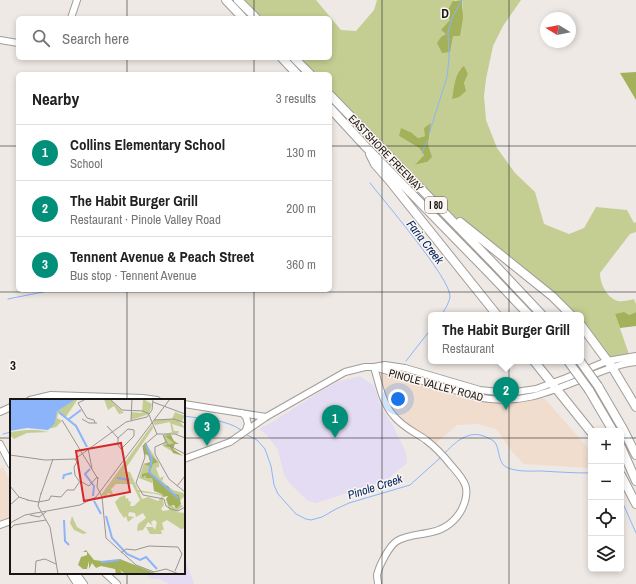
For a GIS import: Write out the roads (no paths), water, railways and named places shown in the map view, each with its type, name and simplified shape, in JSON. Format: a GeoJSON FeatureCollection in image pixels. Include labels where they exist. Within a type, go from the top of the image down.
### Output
{"type":"FeatureCollection","features":[{"type":"Feature","properties":{"kind":"highway"},"geometry":{"type":"LineString","coordinates":[[226,0],[241,16]]}},
{"type":"Feature","properties":{"kind":"highway"},"geometry":{"type":"LineString","coordinates":[[238,0],[254,16]]}},
{"type":"Feature","properties":{"kind":"highway"},"geometry":{"type":"LineString","coordinates":[[284,60],[295,72]]}},
{"type":"Feature","properties":{"kind":"highway"},"geometry":{"type":"LineString","coordinates":[[296,60],[308,72]]}},
{"type":"Feature","properties":{"kind":"highway","name":"EASTSHORE FREEWAY"},"geometry":{"type":"LineString","coordinates":[[332,97],[539,312]]}},
{"type":"Feature","properties":{"kind":"highway","name":"EASTSHORE FREEWAY"},"geometry":{"type":"LineString","coordinates":[[332,110],[526,312]]}},
{"type":"Feature","properties":{"kind":"highway"},"geometry":{"type":"LineString","coordinates":[[365,146],[375,164],[495,312]]}},
{"type":"Feature","properties":{"kind":"highway"},"geometry":{"type":"LineString","coordinates":[[419,187],[477,237],[552,296],[569,312]]}},
{"type":"Feature","properties":{"kind":"highway"},"geometry":{"type":"LineString","coordinates":[[584,329],[609,364],[636,408]]}},
{"type":"Feature","properties":{"kind":"highway"},"geometry":{"type":"LineString","coordinates":[[536,364],[588,428]]}},
{"type":"Feature","properties":{"kind":"highway"},"geometry":{"type":"LineString","coordinates":[[570,364],[589,390],[611,428]]}},
{"type":"Feature","properties":{"kind":"highway"},"geometry":{"type":"LineString","coordinates":[[582,364],[598,386],[636,455]]}},
{"type":"Feature","properties":{"kind":"highway"},"geometry":{"type":"LineString","coordinates":[[624,454],[636,481]]}},
{"type":"Feature","properties":{"kind":"highway"},"geometry":{"type":"LineString","coordinates":[[624,480],[636,504]]}},
{"type":"Feature","properties":{"kind":"main road"},"geometry":{"type":"LineString","coordinates":[[72,16],[77,0]]}},
{"type":"Feature","properties":{"kind":"main road"},"geometry":{"type":"LineString","coordinates":[[76,16],[80,0]]}},
{"type":"Feature","properties":{"kind":"main road"},"geometry":{"type":"LineString","coordinates":[[0,40],[16,43]]}},
{"type":"Feature","properties":{"kind":"main road"},"geometry":{"type":"LineString","coordinates":[[0,44],[16,47]]}},
{"type":"Feature","properties":{"kind":"main road","name":"PINOLE VALLEY ROAD"},"geometry":{"type":"LineString","coordinates":[[185,459],[230,442],[266,416],[345,372],[365,367],[374,368],[385,365],[405,368],[489,392],[508,393],[523,392],[554,386],[566,378],[636,356]]}},
{"type":"Feature","properties":{"kind":"main road","name":"PINOLE VALLEY ROAD"},"geometry":{"type":"LineString","coordinates":[[609,364],[636,362]]}},
{"type":"Feature","properties":{"kind":"main road"},"geometry":{"type":"LineString","coordinates":[[374,368],[382,397],[392,415],[410,431],[426,440],[435,448],[461,475],[466,487],[466,496],[455,521],[442,529],[418,534],[395,542],[383,559],[378,575],[378,584]]}},
{"type":"Feature","properties":{"kind":"main road"},"geometry":{"type":"LineString","coordinates":[[34,399],[51,395],[150,399]]}},
{"type":"Feature","properties":{"kind":"main road"},"geometry":{"type":"LineString","coordinates":[[185,404],[266,416]]}},
{"type":"Feature","properties":{"kind":"main road"},"geometry":{"type":"LineString","coordinates":[[0,412],[10,408]]}},
{"type":"Feature","properties":{"kind":"main road"},"geometry":{"type":"LineString","coordinates":[[241,413],[246,417],[248,424],[246,430]]}},
{"type":"Feature","properties":{"kind":"main road"},"geometry":{"type":"LineString","coordinates":[[0,444],[10,464]]}},
{"type":"Feature","properties":{"kind":"main road"},"geometry":{"type":"LineString","coordinates":[[0,525],[10,521]]}},
{"type":"Feature","properties":{"kind":"main road"},"geometry":{"type":"LineString","coordinates":[[71,574],[77,584]]}},
{"type":"Feature","properties":{"kind":"main road"},"geometry":{"type":"LineString","coordinates":[[77,574],[84,584]]}},
{"type":"Feature","properties":{"kind":"main road"},"geometry":{"type":"LineString","coordinates":[[106,574],[117,584]]}},
{"type":"Feature","properties":{"kind":"waterway","name":"Faria Creek"},"geometry":{"type":"LineString","coordinates":[[429,134],[447,77],[449,59],[448,32],[452,18],[462,0]]}},
{"type":"Feature","properties":{"kind":"waterway","name":"Faria Creek"},"geometry":{"type":"LineString","coordinates":[[422,153],[427,141]]}},
{"type":"Feature","properties":{"kind":"waterway","name":"Faria Creek"},"geometry":{"type":"LineString","coordinates":[[370,183],[428,257],[447,287],[450,298],[443,312]]}},
{"type":"Feature","properties":{"kind":"waterway"},"geometry":{"type":"LineString","coordinates":[[8,299],[43,292]]}},
{"type":"Feature","properties":{"kind":"waterway","name":"Faria Creek"},"geometry":{"type":"LineString","coordinates":[[406,361],[428,333]]}},
{"type":"Feature","properties":{"kind":"waterway","name":"Pinole Creek"},"geometry":{"type":"LineString","coordinates":[[185,416],[221,422],[235,426],[241,430]]}},
{"type":"Feature","properties":{"kind":"waterway","name":"Pinole Creek"},"geometry":{"type":"LineString","coordinates":[[3,434],[10,432]]}},
{"type":"Feature","properties":{"kind":"waterway","name":"Pinole Creek"},"geometry":{"type":"LineString","coordinates":[[247,435],[257,440],[265,449],[271,466],[274,485],[278,494],[296,514],[311,520],[322,517],[349,503],[410,485],[440,458]]}},
{"type":"Feature","properties":{"kind":"waterway","name":"Pinole Creek"},"geometry":{"type":"LineString","coordinates":[[444,454],[463,438],[480,435],[495,443],[502,464],[508,468],[525,471],[588,473]]}},
{"type":"Feature","properties":{"kind":"waterway"},"geometry":{"type":"LineString","coordinates":[[621,500],[636,533]]}},
{"type":"Feature","properties":{"kind":"place","name":"The Habit Burger Grill"},"geometry":{"type":"Point","coordinates":[506,410]}},
{"type":"Feature","properties":{"kind":"place","name":"Collins Elementary School"},"geometry":{"type":"Point","coordinates":[335,438]}},
{"type":"Feature","properties":{"kind":"place","name":"Tennent Avenue & Peach Street"},"geometry":{"type":"Point","coordinates":[207,446]}}]}
